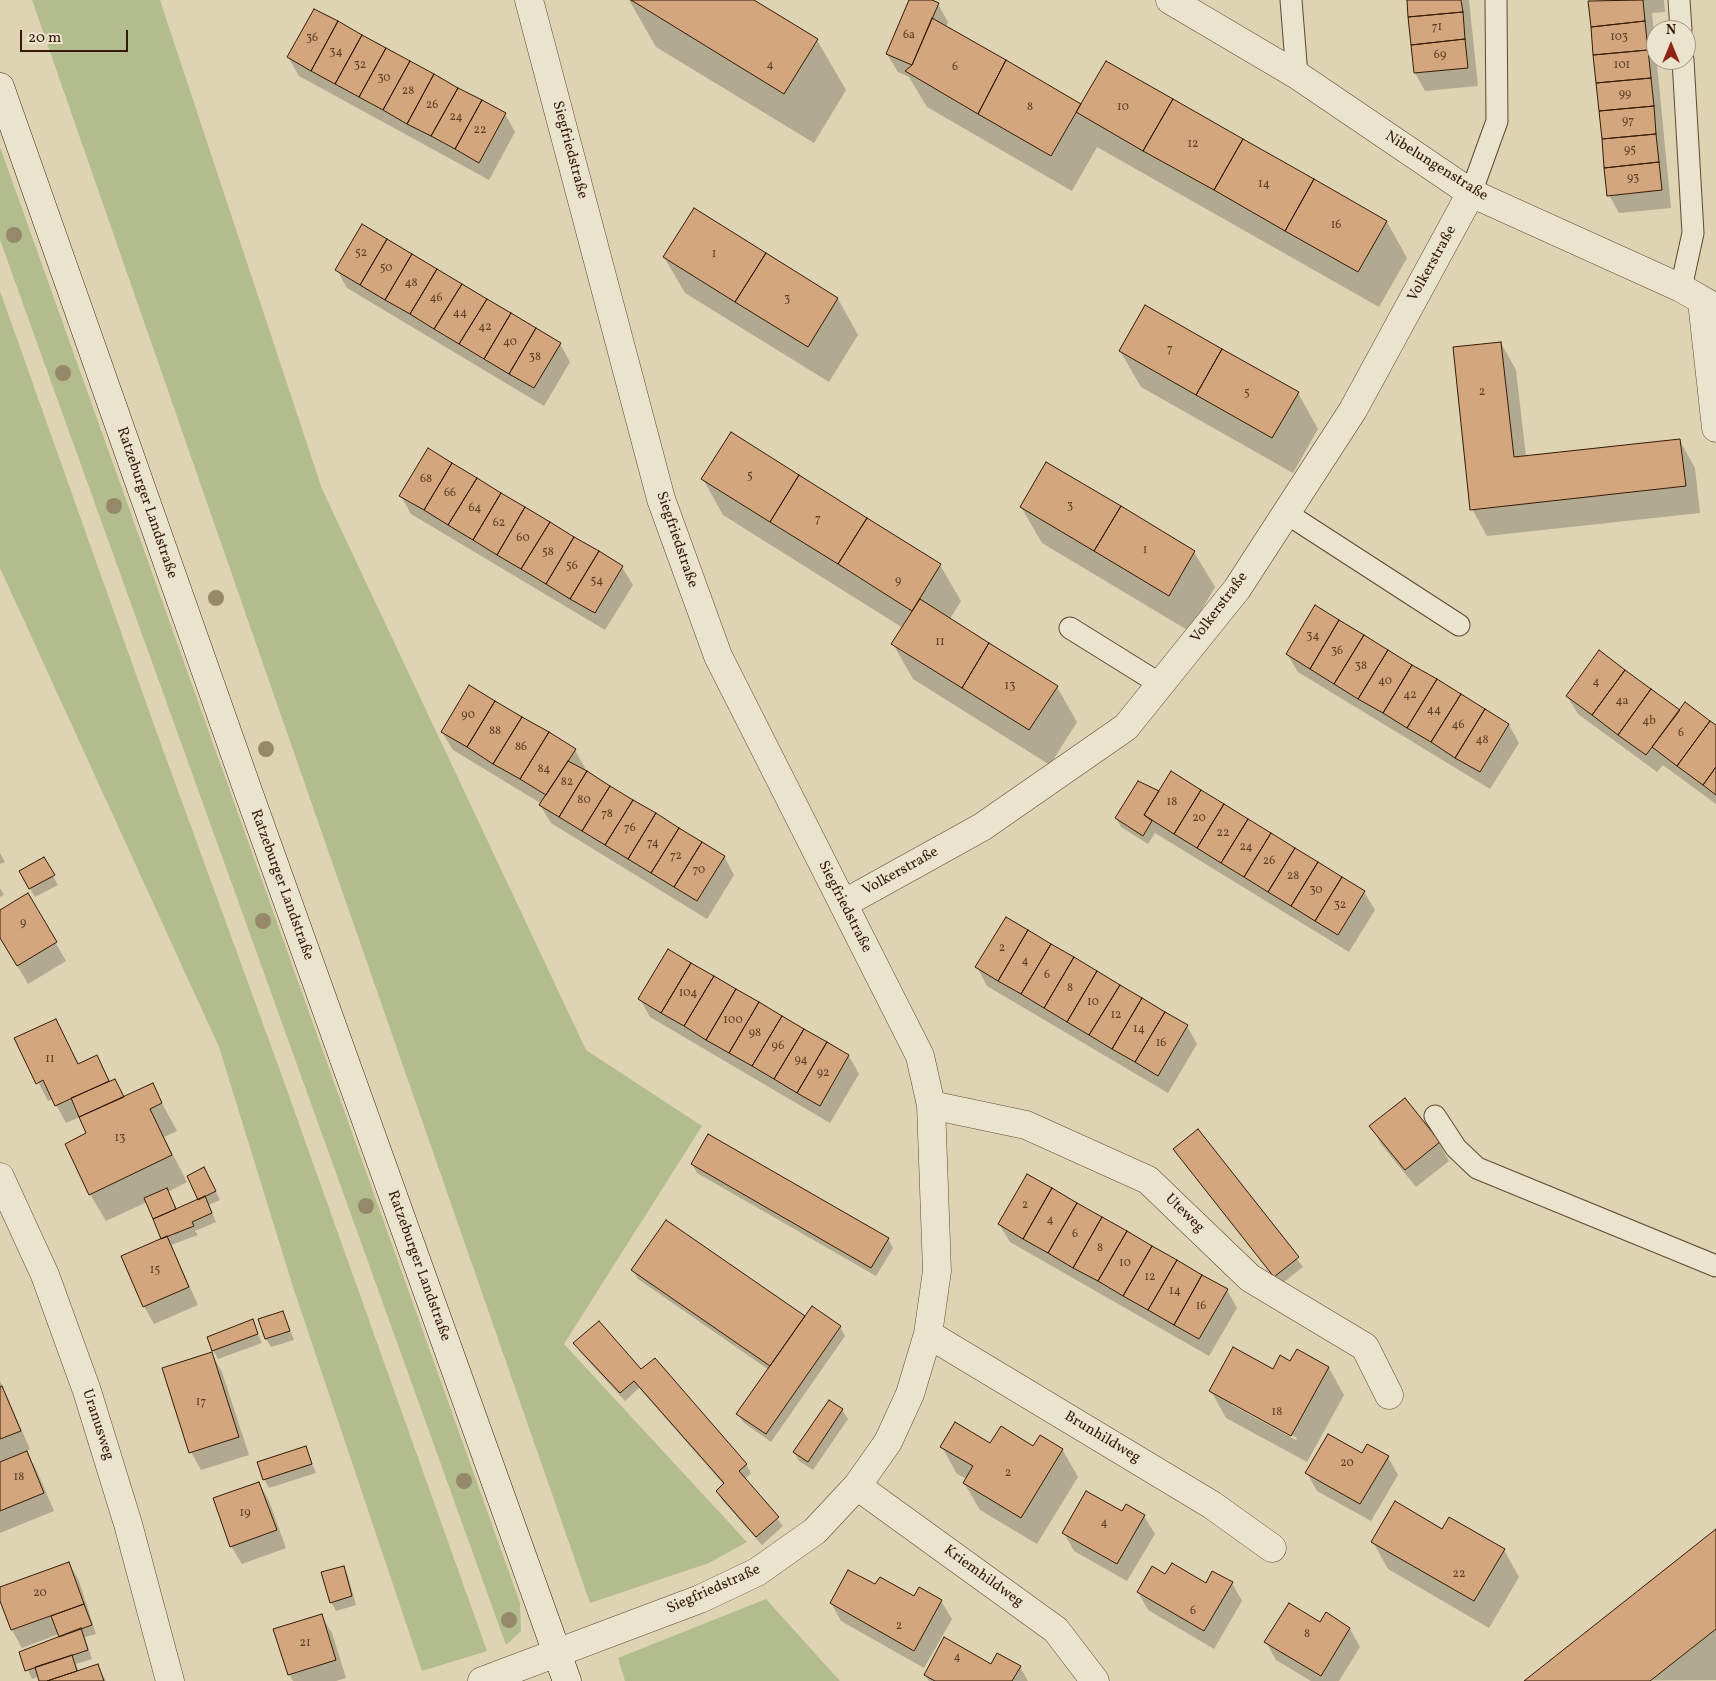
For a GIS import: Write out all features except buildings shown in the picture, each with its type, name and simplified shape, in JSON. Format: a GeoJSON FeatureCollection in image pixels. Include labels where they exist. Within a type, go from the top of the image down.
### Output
{"type":"FeatureCollection","features":[{"type":"Feature","properties":{"kind":"street","name":"Siegfriedstraße"},"geometry":{"type":"LineString","coordinates":[[482,1681],[700,1599],[757,1572],[815,1531],[857,1486],[888,1442],[910,1394],[928,1334],[937,1271],[931,1105],[920,1056],[718,656],[661,499],[529,0]]}},
{"type":"Feature","properties":{"kind":"street","name":"Nibelungenstraße"},"geometry":{"type":"LineString","coordinates":[[1170,0],[1298,75],[1471,193],[1700,299]]}},
{"type":"Feature","properties":{"kind":"street","name":"Ratzeburger Landstraße"},"geometry":{"type":"LineString","coordinates":[[0,88],[261,828],[567,1681]]}},
{"type":"Feature","properties":{"kind":"street","name":"Volkerstraße"},"geometry":{"type":"LineString","coordinates":[[843,904],[982,827],[1126,727],[1237,589],[1353,410],[1471,193]]}},
{"type":"Feature","properties":{"kind":"street"},"geometry":{"type":"LineString","coordinates":[[1700,299],[1716,428]]}},
{"type":"Feature","properties":{"kind":"street","name":"Uteweg"},"geometry":{"type":"LineString","coordinates":[[931,1105],[1026,1125],[1148,1180],[1250,1278],[1365,1347],[1389,1395]]}},
{"type":"Feature","properties":{"kind":"street","name":"Uranusweg"},"geometry":{"type":"LineString","coordinates":[[0,1177],[45,1275],[87,1391],[128,1524],[170,1681]]}},
{"type":"Feature","properties":{"kind":"street","name":"Brunhildweg"},"geometry":{"type":"LineString","coordinates":[[928,1334],[1212,1504],[1272,1548]]}},
{"type":"Feature","properties":{"kind":"street","name":"Kriemhildweg"},"geometry":{"type":"LineString","coordinates":[[857,1486],[1056,1630],[1094,1681]]}},
{"type":"Feature","properties":{"kind":"lane"},"geometry":{"type":"LineString","coordinates":[[1291,0],[1298,75]]}},
{"type":"Feature","properties":{"kind":"lane"},"geometry":{"type":"LineString","coordinates":[[1471,193],[1497,121],[1496,0]]}},
{"type":"Feature","properties":{"kind":"lane"},"geometry":{"type":"LineString","coordinates":[[1679,0],[1680,20]]}},
{"type":"Feature","properties":{"kind":"lane"},"geometry":{"type":"LineString","coordinates":[[1684,70],[1700,299]]}},
{"type":"Feature","properties":{"kind":"lane"},"geometry":{"type":"LineString","coordinates":[[1286,513],[1459,625]]}},
{"type":"Feature","properties":{"kind":"lane"},"geometry":{"type":"LineString","coordinates":[[1070,628],[1160,684]]}},
{"type":"Feature","properties":{"kind":"lane"},"geometry":{"type":"LineString","coordinates":[[1435,1116],[1456,1148],[1477,1168],[1716,1266]]}},
{"type":"Feature","properties":{"kind":"green space"},"geometry":{"type":"Polygon","coordinates":[[[32,0],[160,0],[322,489],[586,1050],[702,1126],[564,1344],[747,1542],[709,1563],[590,1603],[32,0]]]}},
{"type":"Feature","properties":{"kind":"green space"},"geometry":{"type":"Polygon","coordinates":[[[0,147],[520,1603],[521,1631],[506,1645],[0,240],[0,147]]]}},
{"type":"Feature","properties":{"kind":"green space"},"geometry":{"type":"Polygon","coordinates":[[[0,291],[487,1651],[422,1671],[293,1287],[219,1047],[0,568],[0,291]]]}},
{"type":"Feature","properties":{"kind":"green space"},"geometry":{"type":"Polygon","coordinates":[[[766,1599],[840,1681],[625,1681],[618,1658],[766,1599]]]}}]}
